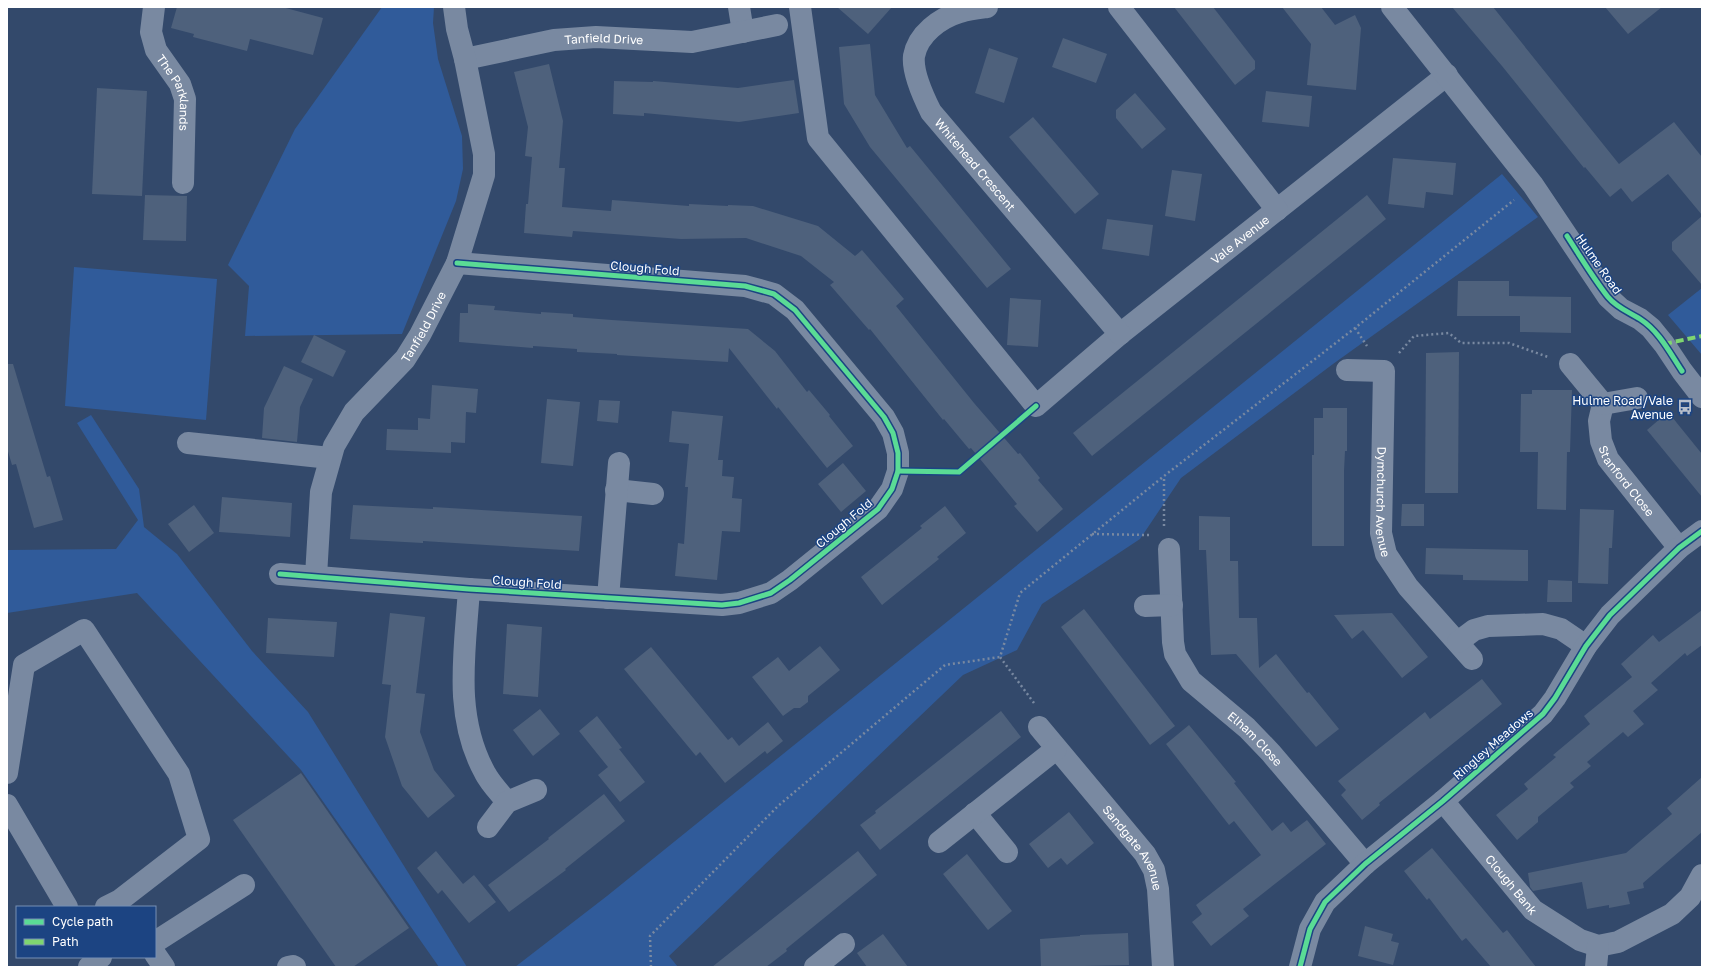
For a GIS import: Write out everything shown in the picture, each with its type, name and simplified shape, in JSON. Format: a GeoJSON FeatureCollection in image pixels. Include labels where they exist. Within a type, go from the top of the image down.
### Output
{"type":"FeatureCollection","features":[{"type":"Feature","properties":{"kind":"street","name":"The Parklands"},"geometry":{"type":"LineString","coordinates":[[154,7],[151,32],[156,50],[180,84],[185,99],[183,182]]}},
{"type":"Feature","properties":{"kind":"street","name":"Tanfield Drive"},"geometry":{"type":"LineString","coordinates":[[316,576],[321,492],[334,446],[354,412],[405,359],[420,335],[457,262],[484,175],[484,154],[465,59],[456,29],[454,7]]}},
{"type":"Feature","properties":{"kind":"street"},"geometry":{"type":"LineString","coordinates":[[739,7],[743,32]]}},
{"type":"Feature","properties":{"kind":"street","name":"Vale Avenue"},"geometry":{"type":"LineString","coordinates":[[800,7],[818,138],[1036,406],[1120,334],[1446,75]]}},
{"type":"Feature","properties":{"kind":"street","name":"Whitehead Crescent"},"geometry":{"type":"LineString","coordinates":[[987,7],[960,12],[938,22],[922,38],[914,57],[918,83],[931,112],[1120,334]]}},
{"type":"Feature","properties":{"kind":"street"},"geometry":{"type":"LineString","coordinates":[[1119,7],[1277,210]]}},
{"type":"Feature","properties":{"kind":"street","name":"Hulme Road"},"geometry":{"type":"LineString","coordinates":[[1392,7],[1533,185],[1608,297],[1621,309],[1640,319],[1651,328],[1702,397]]}},
{"type":"Feature","properties":{"kind":"street","name":"Tanfield Drive"},"geometry":{"type":"LineString","coordinates":[[465,59],[554,40],[596,36],[692,42],[777,25]]}},
{"type":"Feature","properties":{"kind":"street","name":"Clough Fold"},"geometry":{"type":"LineString","coordinates":[[280,574],[608,598],[722,605],[739,603],[771,593],[790,580],[878,509],[892,489],[898,471],[898,453],[893,433],[884,417],[795,310],[774,294],[745,286],[457,262]]}},
{"type":"Feature","properties":{"kind":"street"},"geometry":{"type":"LineString","coordinates":[[1570,364],[1604,404],[1637,398]]}},
{"type":"Feature","properties":{"kind":"street"},"geometry":{"type":"LineString","coordinates":[[1347,370],[1384,371]]}},
{"type":"Feature","properties":{"kind":"street","name":"Dymchurch Avenue"},"geometry":{"type":"LineString","coordinates":[[1384,371],[1381,533],[1386,554],[1408,587],[1472,659]]}},
{"type":"Feature","properties":{"kind":"street","name":"Stanford Close"},"geometry":{"type":"LineString","coordinates":[[1604,404],[1599,421],[1601,441],[1608,460],[1679,548]]}},
{"type":"Feature","properties":{"kind":"street"},"geometry":{"type":"LineString","coordinates":[[188,442],[330,458]]}},
{"type":"Feature","properties":{"kind":"street"},"geometry":{"type":"LineString","coordinates":[[608,598],[619,463]]}},
{"type":"Feature","properties":{"kind":"street"},"geometry":{"type":"LineString","coordinates":[[616,490],[653,494]]}},
{"type":"Feature","properties":{"kind":"street","name":"Ringley Meadows"},"geometry":{"type":"LineString","coordinates":[[1300,967],[1310,929],[1325,902],[1365,864],[1443,801],[1543,714],[1555,698],[1586,646],[1610,615],[1679,548],[1702,531]]}},
{"type":"Feature","properties":{"kind":"street","name":"Elham Close"},"geometry":{"type":"LineString","coordinates":[[1166,542],[1175,654],[1191,681],[1247,728],[1271,753],[1365,864]]}},
{"type":"Feature","properties":{"kind":"street"},"geometry":{"type":"LineString","coordinates":[[469,589],[463,697],[466,722],[474,750],[485,775],[507,802]]}},
{"type":"Feature","properties":{"kind":"street"},"geometry":{"type":"LineString","coordinates":[[1144,606],[1172,606]]}},
{"type":"Feature","properties":{"kind":"street"},"geometry":{"type":"LineString","coordinates":[[1458,642],[1474,630],[1488,626],[1543,624],[1561,629],[1586,646]]}},
{"type":"Feature","properties":{"kind":"street"},"geometry":{"type":"LineString","coordinates":[[7,773],[24,665],[84,630],[179,774],[199,839],[117,905]]}},
{"type":"Feature","properties":{"kind":"street","name":"Sandgate Avenue"},"geometry":{"type":"LineString","coordinates":[[1039,727],[1145,854],[1154,870],[1158,889],[1163,967]]}},
{"type":"Feature","properties":{"kind":"street"},"geometry":{"type":"LineString","coordinates":[[939,842],[1056,749]]}},
{"type":"Feature","properties":{"kind":"street"},"geometry":{"type":"LineString","coordinates":[[488,827],[507,802],[536,790]]}},
{"type":"Feature","properties":{"kind":"street","name":"Clough Bank"},"geometry":{"type":"LineString","coordinates":[[1443,801],[1533,910],[1580,940],[1598,946]]}},
{"type":"Feature","properties":{"kind":"street"},"geometry":{"type":"LineString","coordinates":[[7,805],[66,906]]}},
{"type":"Feature","properties":{"kind":"street"},"geometry":{"type":"LineString","coordinates":[[975,813],[1007,852]]}},
{"type":"Feature","properties":{"kind":"street"},"geometry":{"type":"LineString","coordinates":[[1596,967],[1598,946],[1618,942],[1672,914],[1690,897],[1702,875]]}},
{"type":"Feature","properties":{"kind":"street"},"geometry":{"type":"LineString","coordinates":[[156,941],[244,885]]}},
{"type":"Feature","properties":{"kind":"street"},"geometry":{"type":"LineString","coordinates":[[820,966],[844,944]]}},
{"type":"Feature","properties":{"kind":"street"},"geometry":{"type":"LineString","coordinates":[[156,955],[164,967]]}},
{"type":"Feature","properties":{"kind":"street"},"geometry":{"type":"LineString","coordinates":[[89,967],[100,958]]}},
{"type":"Feature","properties":{"kind":"street"},"geometry":{"type":"LineString","coordinates":[[288,967],[295,967]]}},
{"type":"Feature","properties":{"kind":"path"},"geometry":{"type":"LineString","coordinates":[[1000,657],[1020,593],[1164,476],[1355,328],[1533,185]]}},
{"type":"Feature","properties":{"kind":"path"},"geometry":{"type":"LineString","coordinates":[[1384,371],[1414,336],[1449,333],[1461,343],[1509,343],[1570,364]]}},
{"type":"Feature","properties":{"kind":"path"},"geometry":{"type":"LineString","coordinates":[[1092,534],[1166,542],[1164,476]]}},
{"type":"Feature","properties":{"kind":"path"},"geometry":{"type":"LineString","coordinates":[[1000,657],[1039,710],[1039,727]]}},
{"type":"Feature","properties":{"kind":"path"},"geometry":{"type":"LineString","coordinates":[[651,967],[650,936],[778,806],[945,664],[1000,657]]}},
{"type":"Feature","properties":{"kind":"shaded area"},"geometry":{"type":"Polygon","coordinates":[[[382,7],[434,7],[433,23],[438,59],[462,136],[463,169],[456,201],[402,334],[245,336],[249,286],[228,265],[295,129],[382,7]]]}},
{"type":"Feature","properties":{"kind":"shaded area"},"geometry":{"type":"Polygon","coordinates":[[[1502,174],[1538,217],[1333,364],[1181,478],[1140,539],[1042,604],[1017,650],[963,675],[669,956],[678,967],[515,967],[607,896],[1502,174]]]}},
{"type":"Feature","properties":{"kind":"shaded area"},"geometry":{"type":"Polygon","coordinates":[[[74,267],[217,279],[206,420],[65,406],[74,267]]]}},
{"type":"Feature","properties":{"kind":"shaded area"},"geometry":{"type":"Polygon","coordinates":[[[1702,288],[1702,355],[1668,315],[1702,288]]]}},
{"type":"Feature","properties":{"kind":"shaded area"},"geometry":{"type":"Polygon","coordinates":[[[91,415],[139,489],[144,527],[177,554],[252,651],[308,712],[467,967],[439,967],[301,770],[137,593],[7,613],[7,550],[116,549],[138,520],[77,423],[91,415]]]}},
{"type":"Feature","properties":{"kind":"building"},"geometry":{"type":"Polygon","coordinates":[[[177,7],[282,7],[323,18],[313,55],[250,39],[247,51],[193,37],[194,34],[171,28],[177,7]]]}},
{"type":"Feature","properties":{"kind":"building"},"geometry":{"type":"Polygon","coordinates":[[[837,7],[892,7],[868,34],[837,7]]]}},
{"type":"Feature","properties":{"kind":"building"},"geometry":{"type":"Polygon","coordinates":[[[1174,7],[1213,7],[1255,61],[1255,69],[1235,85],[1174,7]]]}},
{"type":"Feature","properties":{"kind":"building"},"geometry":{"type":"Polygon","coordinates":[[[1282,7],[1321,7],[1335,25],[1355,15],[1361,28],[1356,90],[1307,85],[1311,44],[1282,7]]]}},
{"type":"Feature","properties":{"kind":"building"},"geometry":{"type":"Polygon","coordinates":[[[1452,7],[1493,7],[1619,164],[1674,122],[1702,157],[1702,215],[1668,174],[1632,202],[1621,188],[1610,197],[1585,167],[1584,168],[1502,66],[1452,7]]]}},
{"type":"Feature","properties":{"kind":"building"},"geometry":{"type":"Polygon","coordinates":[[[1605,7],[1662,7],[1628,34],[1605,7]]]}},
{"type":"Feature","properties":{"kind":"building"},"geometry":{"type":"Polygon","coordinates":[[[1063,38],[1107,54],[1096,83],[1052,67],[1063,38]]]}},
{"type":"Feature","properties":{"kind":"building"},"geometry":{"type":"Polygon","coordinates":[[[870,44],[875,95],[907,148],[910,146],[1011,269],[987,288],[870,147],[844,104],[839,47],[870,44]]]}},
{"type":"Feature","properties":{"kind":"building"},"geometry":{"type":"Polygon","coordinates":[[[989,48],[1018,58],[1004,103],[975,93],[989,48]]]}},
{"type":"Feature","properties":{"kind":"building"},"geometry":{"type":"Polygon","coordinates":[[[549,64],[563,121],[559,168],[565,168],[562,207],[611,211],[612,200],[689,206],[689,204],[753,206],[818,226],[855,256],[862,250],[904,299],[896,306],[974,403],[1018,454],[1020,453],[1040,478],[1038,480],[1063,509],[1037,532],[1014,506],[1017,504],[971,448],[969,449],[944,419],[943,420],[870,329],[869,330],[830,285],[834,282],[801,256],[746,238],[681,239],[573,231],[572,237],[524,233],[532,157],[525,156],[528,127],[514,72],[549,64]]]}},
{"type":"Feature","properties":{"kind":"building"},"geometry":{"type":"Polygon","coordinates":[[[794,80],[799,113],[739,122],[644,113],[644,116],[613,114],[614,81],[653,81],[738,88],[794,80]]]}},
{"type":"Feature","properties":{"kind":"building"},"geometry":{"type":"Polygon","coordinates":[[[97,88],[147,91],[142,196],[92,194],[97,88]]]}},
{"type":"Feature","properties":{"kind":"building"},"geometry":{"type":"Polygon","coordinates":[[[1266,91],[1312,96],[1309,127],[1262,122],[1266,91]]]}},
{"type":"Feature","properties":{"kind":"building"},"geometry":{"type":"Polygon","coordinates":[[[1135,93],[1166,129],[1142,149],[1116,118],[1116,110],[1135,93]]]}},
{"type":"Feature","properties":{"kind":"building"},"geometry":{"type":"Polygon","coordinates":[[[1033,117],[1099,194],[1075,214],[1009,137],[1033,117]]]}},
{"type":"Feature","properties":{"kind":"building"},"geometry":{"type":"Polygon","coordinates":[[[1393,158],[1456,163],[1453,195],[1426,192],[1424,208],[1388,204],[1393,158]]]}},
{"type":"Feature","properties":{"kind":"building"},"geometry":{"type":"Polygon","coordinates":[[[1172,170],[1202,174],[1195,221],[1165,216],[1172,170]]]}},
{"type":"Feature","properties":{"kind":"building"},"geometry":{"type":"Polygon","coordinates":[[[145,195],[187,196],[186,241],[143,240],[145,195]]]}},
{"type":"Feature","properties":{"kind":"building"},"geometry":{"type":"Polygon","coordinates":[[[1367,195],[1386,219],[1092,456],[1073,433],[1367,195]]]}},
{"type":"Feature","properties":{"kind":"building"},"geometry":{"type":"Polygon","coordinates":[[[1702,216],[1702,285],[1672,250],[1672,242],[1702,216]]]}},
{"type":"Feature","properties":{"kind":"building"},"geometry":{"type":"Polygon","coordinates":[[[1107,219],[1153,225],[1149,256],[1102,249],[1107,219]]]}},
{"type":"Feature","properties":{"kind":"building"},"geometry":{"type":"Polygon","coordinates":[[[1458,281],[1509,281],[1509,296],[1571,297],[1571,333],[1520,332],[1520,316],[1457,316],[1458,281]]]}},
{"type":"Feature","properties":{"kind":"building"},"geometry":{"type":"Polygon","coordinates":[[[1010,298],[1041,300],[1038,347],[1007,345],[1010,298]]]}},
{"type":"Feature","properties":{"kind":"building"},"geometry":{"type":"Polygon","coordinates":[[[468,304],[495,306],[494,310],[541,314],[541,312],[573,314],[573,317],[748,329],[775,351],[807,392],[809,390],[830,415],[829,416],[853,446],[827,468],[778,407],[777,409],[729,348],[728,362],[577,352],[577,349],[533,346],[533,348],[459,342],[460,313],[468,313],[468,304]]]}},
{"type":"Feature","properties":{"kind":"building"},"geometry":{"type":"Polygon","coordinates":[[[314,335],[346,351],[333,377],[301,362],[314,335]]]}},
{"type":"Feature","properties":{"kind":"building"},"geometry":{"type":"Polygon","coordinates":[[[1459,352],[1458,493],[1425,493],[1426,353],[1459,352]]]}},
{"type":"Feature","properties":{"kind":"building"},"geometry":{"type":"Polygon","coordinates":[[[7,364],[13,364],[47,477],[50,476],[63,520],[34,528],[16,464],[12,465],[7,448],[7,364]]]}},
{"type":"Feature","properties":{"kind":"building"},"geometry":{"type":"Polygon","coordinates":[[[284,366],[313,379],[300,407],[297,442],[262,438],[264,408],[284,366]]]}},
{"type":"Feature","properties":{"kind":"building"},"geometry":{"type":"Polygon","coordinates":[[[432,385],[478,389],[476,413],[466,412],[465,443],[451,442],[451,453],[386,450],[387,429],[418,430],[418,418],[430,419],[432,385]]]}},
{"type":"Feature","properties":{"kind":"building"},"geometry":{"type":"Polygon","coordinates":[[[1532,390],[1572,390],[1570,452],[1567,452],[1566,510],[1537,509],[1538,452],[1520,452],[1521,394],[1532,394],[1532,390]]]}},
{"type":"Feature","properties":{"kind":"building"},"geometry":{"type":"Polygon","coordinates":[[[547,399],[580,402],[573,466],[541,463],[547,399]]]}},
{"type":"Feature","properties":{"kind":"building"},"geometry":{"type":"Polygon","coordinates":[[[599,400],[620,401],[618,423],[597,421],[599,400]]]}},
{"type":"Feature","properties":{"kind":"building"},"geometry":{"type":"Polygon","coordinates":[[[1323,408],[1347,408],[1347,451],[1345,451],[1344,471],[1344,546],[1312,546],[1312,455],[1314,455],[1314,418],[1323,418],[1323,408]]]}},
{"type":"Feature","properties":{"kind":"building"},"geometry":{"type":"Polygon","coordinates":[[[672,411],[723,416],[718,460],[723,460],[722,476],[734,477],[732,498],[742,499],[740,532],[722,531],[717,580],[675,576],[678,543],[684,544],[688,487],[685,487],[689,444],[669,442],[672,411]]]}},
{"type":"Feature","properties":{"kind":"building"},"geometry":{"type":"Polygon","coordinates":[[[1668,412],[1702,454],[1702,497],[1647,430],[1668,412]]]}},
{"type":"Feature","properties":{"kind":"building"},"geometry":{"type":"Polygon","coordinates":[[[843,463],[866,491],[841,512],[818,484],[843,463]]]}},
{"type":"Feature","properties":{"kind":"building"},"geometry":{"type":"Polygon","coordinates":[[[222,497],[292,503],[290,537],[219,532],[222,497]]]}},
{"type":"Feature","properties":{"kind":"building"},"geometry":{"type":"Polygon","coordinates":[[[1402,504],[1424,504],[1424,526],[1401,526],[1402,504]]]}},
{"type":"Feature","properties":{"kind":"building"},"geometry":{"type":"Polygon","coordinates":[[[194,505],[214,533],[189,552],[168,524],[194,505]]]}},
{"type":"Feature","properties":{"kind":"building"},"geometry":{"type":"Polygon","coordinates":[[[353,505],[433,509],[433,507],[582,516],[579,551],[423,541],[423,543],[350,539],[353,505]]]}},
{"type":"Feature","properties":{"kind":"building"},"geometry":{"type":"Polygon","coordinates":[[[945,506],[966,533],[937,557],[939,559],[882,605],[861,577],[922,528],[920,526],[945,506]]]}},
{"type":"Feature","properties":{"kind":"building"},"geometry":{"type":"Polygon","coordinates":[[[1580,509],[1614,510],[1612,548],[1609,548],[1608,584],[1578,583],[1580,509]]]}},
{"type":"Feature","properties":{"kind":"building"},"geometry":{"type":"Polygon","coordinates":[[[1199,516],[1230,517],[1230,561],[1238,561],[1239,618],[1257,618],[1259,668],[1276,654],[1307,693],[1309,692],[1339,729],[1316,747],[1236,654],[1211,655],[1206,550],[1199,550],[1199,516]]]}},
{"type":"Feature","properties":{"kind":"building"},"geometry":{"type":"Polygon","coordinates":[[[1426,548],[1528,550],[1528,581],[1463,580],[1463,575],[1425,574],[1426,548]]]}},
{"type":"Feature","properties":{"kind":"building"},"geometry":{"type":"Polygon","coordinates":[[[1548,580],[1572,581],[1572,602],[1547,602],[1548,580]]]}},
{"type":"Feature","properties":{"kind":"building"},"geometry":{"type":"Polygon","coordinates":[[[1084,609],[1175,726],[1150,745],[1061,627],[1084,609]]]}},
{"type":"Feature","properties":{"kind":"building"},"geometry":{"type":"Polygon","coordinates":[[[1702,610],[1702,645],[1687,656],[1685,653],[1651,683],[1658,690],[1633,711],[1644,724],[1628,737],[1623,732],[1587,762],[1591,766],[1570,783],[1574,787],[1538,817],[1538,822],[1517,840],[1496,815],[1528,789],[1524,784],[1556,757],[1553,755],[1590,724],[1584,716],[1632,677],[1621,664],[1653,635],[1659,642],[1702,610]]]}},
{"type":"Feature","properties":{"kind":"building"},"geometry":{"type":"Polygon","coordinates":[[[390,613],[425,617],[416,693],[425,694],[420,732],[434,770],[455,796],[428,818],[402,786],[385,737],[391,685],[382,684],[390,613]]]}},
{"type":"Feature","properties":{"kind":"building"},"geometry":{"type":"Polygon","coordinates":[[[1392,613],[1428,657],[1402,678],[1363,630],[1352,639],[1334,615],[1392,613]]]}},
{"type":"Feature","properties":{"kind":"building"},"geometry":{"type":"Polygon","coordinates":[[[268,618],[337,622],[334,657],[266,653],[268,618]]]}},
{"type":"Feature","properties":{"kind":"building"},"geometry":{"type":"Polygon","coordinates":[[[507,624],[542,627],[538,697],[503,694],[507,624]]]}},
{"type":"Feature","properties":{"kind":"building"},"geometry":{"type":"Polygon","coordinates":[[[820,646],[840,670],[808,696],[808,702],[800,708],[794,708],[783,716],[752,677],[778,657],[789,671],[820,646]]]}},
{"type":"Feature","properties":{"kind":"building"},"geometry":{"type":"Polygon","coordinates":[[[651,647],[728,740],[732,737],[739,746],[768,722],[783,741],[767,754],[765,751],[725,783],[700,752],[696,756],[624,669],[651,647]]]}},
{"type":"Feature","properties":{"kind":"building"},"geometry":{"type":"Polygon","coordinates":[[[1482,679],[1502,704],[1379,803],[1380,805],[1362,820],[1341,795],[1346,790],[1338,781],[1425,712],[1430,719],[1482,679]]]}},
{"type":"Feature","properties":{"kind":"building"},"geometry":{"type":"Polygon","coordinates":[[[540,709],[560,734],[533,756],[513,730],[540,709]]]}},
{"type":"Feature","properties":{"kind":"building"},"geometry":{"type":"Polygon","coordinates":[[[1001,711],[1021,737],[880,850],[860,825],[876,813],[875,811],[1001,711]]]}},
{"type":"Feature","properties":{"kind":"building"},"geometry":{"type":"Polygon","coordinates":[[[597,716],[622,748],[619,749],[645,782],[620,802],[598,775],[608,767],[579,731],[597,716]]]}},
{"type":"Feature","properties":{"kind":"building"},"geometry":{"type":"Polygon","coordinates":[[[1189,725],[1236,782],[1234,783],[1272,831],[1283,822],[1291,832],[1307,820],[1326,844],[1243,909],[1249,916],[1211,946],[1192,922],[1202,914],[1196,905],[1261,855],[1234,821],[1229,825],[1166,744],[1189,725]]]}},
{"type":"Feature","properties":{"kind":"building"},"geometry":{"type":"Polygon","coordinates":[[[301,773],[409,928],[353,967],[336,967],[233,820],[301,773]]]}},
{"type":"Feature","properties":{"kind":"building"},"geometry":{"type":"Polygon","coordinates":[[[1702,777],[1702,832],[1643,883],[1644,888],[1627,892],[1630,904],[1609,908],[1609,905],[1587,909],[1582,882],[1533,891],[1530,887],[1528,873],[1626,853],[1672,814],[1667,808],[1702,777]]]}},
{"type":"Feature","properties":{"kind":"building"},"geometry":{"type":"Polygon","coordinates":[[[604,794],[625,821],[565,869],[566,870],[509,912],[488,885],[549,839],[548,838],[604,794]]]}},
{"type":"Feature","properties":{"kind":"building"},"geometry":{"type":"Polygon","coordinates":[[[1069,812],[1094,843],[1067,865],[1061,858],[1048,868],[1029,844],[1069,812]]]}},
{"type":"Feature","properties":{"kind":"building"},"geometry":{"type":"Polygon","coordinates":[[[1432,848],[1503,933],[1507,930],[1536,967],[1491,967],[1466,938],[1462,941],[1429,898],[1427,900],[1404,871],[1432,848]]]}},
{"type":"Feature","properties":{"kind":"building"},"geometry":{"type":"Polygon","coordinates":[[[436,851],[463,884],[474,875],[496,902],[469,923],[442,890],[438,894],[417,868],[436,851]]]}},
{"type":"Feature","properties":{"kind":"building"},"geometry":{"type":"Polygon","coordinates":[[[858,851],[877,875],[786,949],[787,951],[766,967],[712,967],[858,851]]]}},
{"type":"Feature","properties":{"kind":"building"},"geometry":{"type":"Polygon","coordinates":[[[967,854],[1012,911],[988,930],[943,874],[967,854]]]}},
{"type":"Feature","properties":{"kind":"building"},"geometry":{"type":"Polygon","coordinates":[[[1365,926],[1393,934],[1391,941],[1399,943],[1393,965],[1358,956],[1365,926]]]}},
{"type":"Feature","properties":{"kind":"building"},"geometry":{"type":"Polygon","coordinates":[[[1128,933],[1129,965],[1041,967],[1040,939],[1080,935],[1128,933]]]}},
{"type":"Feature","properties":{"kind":"building"},"geometry":{"type":"Polygon","coordinates":[[[883,934],[908,967],[867,967],[857,953],[883,934]]]}},
{"type":"Feature","properties":{"kind":"marked path"},"geometry":{"type":"LineString","coordinates":[[1664,344],[1702,336]]}},
{"type":"Feature","properties":{"kind":"cycle path"},"geometry":{"type":"LineString","coordinates":[[1567,236],[1608,297],[1623,310],[1647,324],[1664,343],[1682,371]]}},
{"type":"Feature","properties":{"kind":"cycle path"},"geometry":{"type":"LineString","coordinates":[[280,574],[469,589],[722,605],[739,603],[771,593],[790,580],[878,509],[892,489],[898,471],[898,453],[893,433],[884,417],[795,310],[774,294],[745,286],[457,263]]}},
{"type":"Feature","properties":{"kind":"cycle path"},"geometry":{"type":"LineString","coordinates":[[898,471],[959,472],[1036,406]]}},
{"type":"Feature","properties":{"kind":"cycle path"},"geometry":{"type":"LineString","coordinates":[[1300,967],[1310,929],[1325,902],[1365,864],[1443,801],[1543,714],[1555,698],[1586,646],[1610,615],[1679,548],[1702,531]]}},
{"type":"Feature","properties":{"kind":"place","name":"Hulme Road/Vale Avenue"},"geometry":{"type":"Point","coordinates":[1685,407]}}]}
